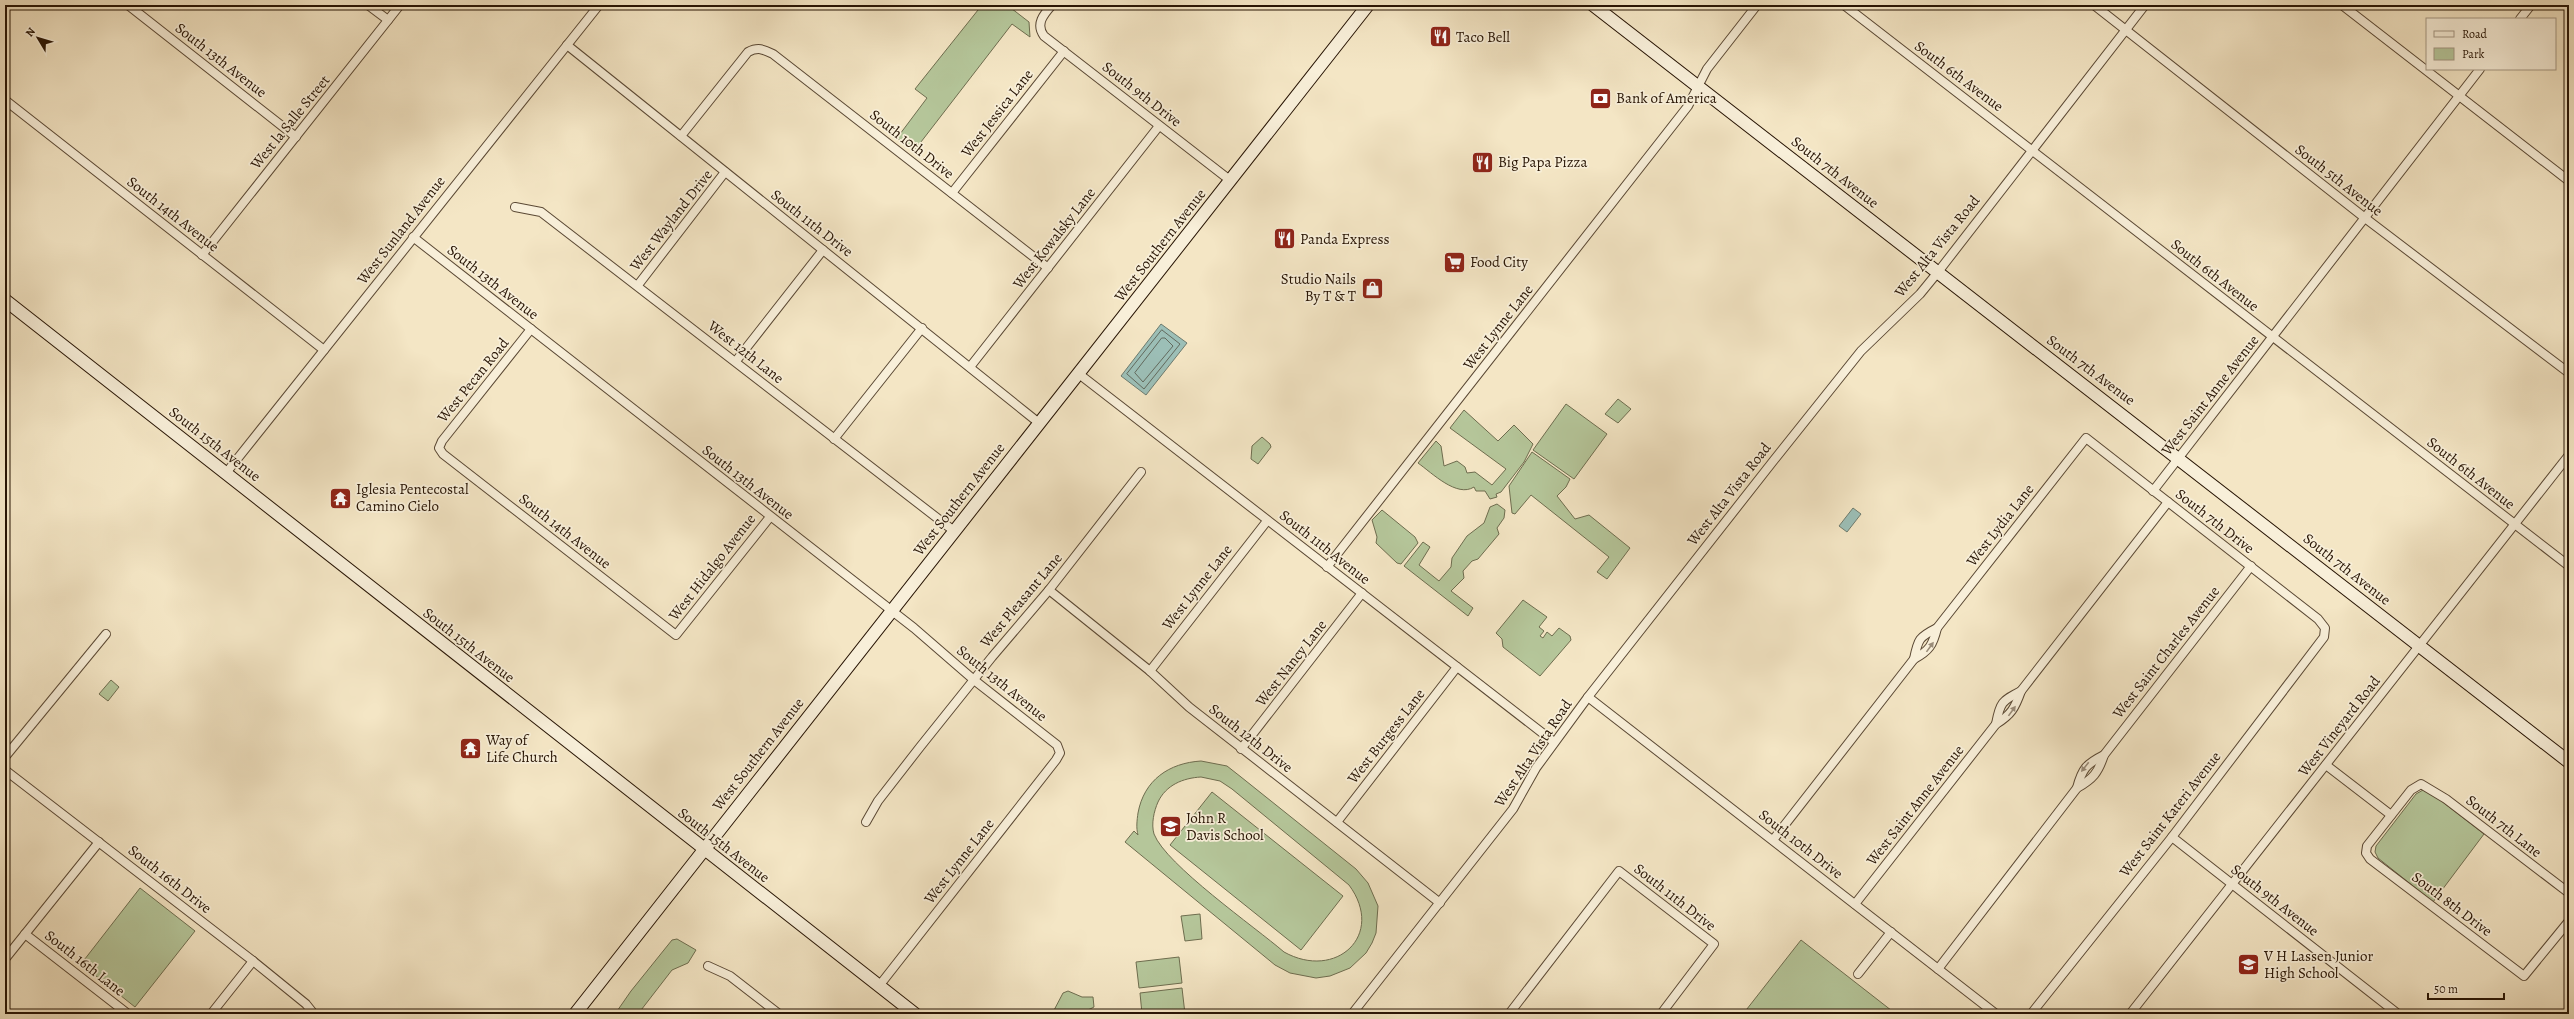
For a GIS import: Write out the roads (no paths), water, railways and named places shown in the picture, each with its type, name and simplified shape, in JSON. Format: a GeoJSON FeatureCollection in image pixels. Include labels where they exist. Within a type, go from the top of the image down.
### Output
{"type":"FeatureCollection","features":[{"type":"Feature","properties":{"kind":"main road","name":"West Southern Avenue"},"geometry":{"type":"LineString","coordinates":[[576,1014],[891,610],[1079,374],[1368,5]]}},
{"type":"Feature","properties":{"kind":"main road","name":"South 7th Avenue"},"geometry":{"type":"LineString","coordinates":[[1593,5],[2180,458],[2569,762]]}},
{"type":"Feature","properties":{"kind":"main road","name":"South 15th Avenue"},"geometry":{"type":"LineString","coordinates":[[5,300],[704,850],[915,1014]]}},
{"type":"Feature","properties":{"kind":"street","name":"South 13th Avenue"},"geometry":{"type":"LineString","coordinates":[[128,5],[296,137]]}},
{"type":"Feature","properties":{"kind":"street"},"geometry":{"type":"LineString","coordinates":[[368,5],[388,20]]}},
{"type":"Feature","properties":{"kind":"street","name":"West la Salle Street"},"geometry":{"type":"LineString","coordinates":[[202,255],[400,5]]}},
{"type":"Feature","properties":{"kind":"street","name":"West Sunland Avenue"},"geometry":{"type":"LineString","coordinates":[[226,473],[599,5]]}},
{"type":"Feature","properties":{"kind":"street","name":"South 9th Drive"},"geometry":{"type":"LineString","coordinates":[[1052,5],[1044,15],[1040,26],[1044,36],[1231,180]]}},
{"type":"Feature","properties":{"kind":"street","name":"West Lynne Lane"},"geometry":{"type":"LineString","coordinates":[[1327,567],[1688,106],[1699,88],[1707,69],[1757,5]]}},
{"type":"Feature","properties":{"kind":"street","name":"South 6th Avenue"},"geometry":{"type":"LineString","coordinates":[[1844,5],[2569,566]]}},
{"type":"Feature","properties":{"kind":"street","name":"South 5th Avenue"},"geometry":{"type":"LineString","coordinates":[[2094,5],[2365,218],[2569,373]]}},
{"type":"Feature","properties":{"kind":"street","name":"West Alta Vista Road"},"geometry":{"type":"LineString","coordinates":[[1352,1014],[1512,809],[1536,768],[1588,697],[1861,351],[1920,294],[1938,272],[2145,5]]}},
{"type":"Feature","properties":{"kind":"street"},"geometry":{"type":"LineString","coordinates":[[2342,5],[2426,70]]}},
{"type":"Feature","properties":{"kind":"street"},"geometry":{"type":"LineString","coordinates":[[2521,18],[2531,5]]}},
{"type":"Feature","properties":{"kind":"street","name":"South 11th Drive"},"geometry":{"type":"LineString","coordinates":[[567,45],[1039,423]]}},
{"type":"Feature","properties":{"kind":"street","name":"South 10th Drive"},"geometry":{"type":"LineString","coordinates":[[681,136],[743,58],[756,48],[773,54],[1048,268]]}},
{"type":"Feature","properties":{"kind":"street","name":"West Jessica Lane"},"geometry":{"type":"LineString","coordinates":[[952,192],[1064,51]]}},
{"type":"Feature","properties":{"kind":"street"},"geometry":{"type":"LineString","coordinates":[[2426,70],[2569,181]]}},
{"type":"Feature","properties":{"kind":"street","name":"West Saint Anne Avenue"},"geometry":{"type":"LineString","coordinates":[[2154,491],[2479,70]]}},
{"type":"Feature","properties":{"kind":"street","name":"South 14th Avenue"},"geometry":{"type":"LineString","coordinates":[[5,100],[324,350]]}},
{"type":"Feature","properties":{"kind":"street","name":"West Kowalsky Lane"},"geometry":{"type":"LineString","coordinates":[[970,367],[1160,126]]}},
{"type":"Feature","properties":{"kind":"street","name":"West Wayland Drive"},"geometry":{"type":"LineString","coordinates":[[638,285],[725,172]]}},
{"type":"Feature","properties":{"kind":"street","name":"West 12th Lane"},"geometry":{"type":"LineString","coordinates":[[515,207],[541,212],[638,285],[954,531]]}},
{"type":"Feature","properties":{"kind":"street","name":"South 13th Avenue"},"geometry":{"type":"LineString","coordinates":[[413,237],[770,518],[891,610],[974,680],[1055,743],[1060,753]]}},
{"type":"Feature","properties":{"kind":"street"},"geometry":{"type":"LineString","coordinates":[[736,362],[824,250]]}},
{"type":"Feature","properties":{"kind":"street"},"geometry":{"type":"LineString","coordinates":[[834,439],[922,328]]}},
{"type":"Feature","properties":{"kind":"street","name":"West Pecan Road"},"geometry":{"type":"LineString","coordinates":[[438,448],[531,329]]}},
{"type":"Feature","properties":{"kind":"street","name":"South 11th Avenue"},"geometry":{"type":"LineString","coordinates":[[1079,374],[1554,742]]}},
{"type":"Feature","properties":{"kind":"street","name":"South 7th Drive"},"geometry":{"type":"LineString","coordinates":[[2086,438],[2318,619],[2325,628]]}},
{"type":"Feature","properties":{"kind":"street","name":"West Lydia Lane"},"geometry":{"type":"LineString","coordinates":[[1914,659],[1917,643],[1922,636],[1937,628],[2086,438]]}},
{"type":"Feature","properties":{"kind":"street","name":"South 14th Avenue"},"geometry":{"type":"LineString","coordinates":[[438,448],[676,634]]}},
{"type":"Feature","properties":{"kind":"street","name":"West Vineyard Road"},"geometry":{"type":"LineString","coordinates":[[2130,1014],[2569,455]]}},
{"type":"Feature","properties":{"kind":"street","name":"West Pleasant Lane"},"geometry":{"type":"LineString","coordinates":[[866,822],[878,801],[974,680],[1050,590],[1140,472]]}},
{"type":"Feature","properties":{"kind":"street","name":"West Saint Anne Avenue"},"geometry":{"type":"LineString","coordinates":[[1855,904],[1996,724],[2009,716],[2015,708],[2021,691],[2168,502]]}},
{"type":"Feature","properties":{"kind":"street","name":"West Hidalgo Avenue"},"geometry":{"type":"LineString","coordinates":[[676,634],[770,518]]}},
{"type":"Feature","properties":{"kind":"street","name":"West Lynne Lane"},"geometry":{"type":"LineString","coordinates":[[1150,671],[1267,521]]}},
{"type":"Feature","properties":{"kind":"street","name":"West Saint Charles Avenue"},"geometry":{"type":"LineString","coordinates":[[2077,788],[2093,779],[2099,772],[2104,756],[2251,566]]}},
{"type":"Feature","properties":{"kind":"street","name":"South 12th Drive"},"geometry":{"type":"LineString","coordinates":[[1050,590],[1150,671],[1189,707],[1241,749],[1440,903]]}},
{"type":"Feature","properties":{"kind":"street","name":"West Nancy Lane"},"geometry":{"type":"LineString","coordinates":[[1241,749],[1362,594]]}},
{"type":"Feature","properties":{"kind":"street","name":"West Lydia Lane"},"geometry":{"type":"LineString","coordinates":[[1773,840],[1914,659],[1927,652],[1933,644],[1937,628]]}},
{"type":"Feature","properties":{"kind":"street","name":"West Saint Kateri Avenue"},"geometry":{"type":"LineString","coordinates":[[2031,1014],[2172,836],[2324,637],[2325,628]]}},
{"type":"Feature","properties":{"kind":"street"},"geometry":{"type":"LineString","coordinates":[[5,757],[106,634]]}},
{"type":"Feature","properties":{"kind":"street","name":"West Burgess Lane"},"geometry":{"type":"LineString","coordinates":[[1337,822],[1457,667]]}},
{"type":"Feature","properties":{"kind":"street","name":"West Saint Anne Avenue"},"geometry":{"type":"LineString","coordinates":[[1996,724],[1999,706],[2004,700],[2021,691]]}},
{"type":"Feature","properties":{"kind":"street","name":"South 10th Drive"},"geometry":{"type":"LineString","coordinates":[[1588,697],[1996,1014]]}},
{"type":"Feature","properties":{"kind":"street","name":"West Lynne Lane"},"geometry":{"type":"LineString","coordinates":[[879,986],[1060,753]]}},
{"type":"Feature","properties":{"kind":"street","name":"West Saint Charles Avenue"},"geometry":{"type":"LineString","coordinates":[[1938,969],[2077,788],[2085,767],[2104,756]]}},
{"type":"Feature","properties":{"kind":"street"},"geometry":{"type":"LineString","coordinates":[[2326,765],[2391,816]]}},
{"type":"Feature","properties":{"kind":"street","name":"South 16th Drive"},"geometry":{"type":"LineString","coordinates":[[5,770],[253,961],[306,1004],[314,1014]]}},
{"type":"Feature","properties":{"kind":"street","name":"South 7th Lane"},"geometry":{"type":"LineString","coordinates":[[2391,816],[2411,790],[2421,784],[2430,787],[2569,893]]}},
{"type":"Feature","properties":{"kind":"street","name":"South 8th Drive"},"geometry":{"type":"LineString","coordinates":[[2391,816],[2368,843],[2366,853],[2370,859],[2524,976],[2569,922]]}},
{"type":"Feature","properties":{"kind":"street","name":"South 9th Avenue"},"geometry":{"type":"LineString","coordinates":[[2172,836],[2398,1014]]}},
{"type":"Feature","properties":{"kind":"street"},"geometry":{"type":"LineString","coordinates":[[5,959],[99,842]]}},
{"type":"Feature","properties":{"kind":"street","name":"South 11th Drive"},"geometry":{"type":"LineString","coordinates":[[1508,1014],[1619,871],[1714,944],[1661,1014]]}},
{"type":"Feature","properties":{"kind":"street"},"geometry":{"type":"LineString","coordinates":[[1858,974],[1891,932]]}},
{"type":"Feature","properties":{"kind":"street","name":"South 16th Lane"},"geometry":{"type":"LineString","coordinates":[[25,934],[128,1014]]}},
{"type":"Feature","properties":{"kind":"street"},"geometry":{"type":"LineString","coordinates":[[211,1014],[253,961]]}},
{"type":"Feature","properties":{"kind":"street"},"geometry":{"type":"LineString","coordinates":[[708,966],[730,976],[779,1014]]}},
{"type":"Feature","properties":{"kind":"water"},"geometry":{"type":"Polygon","coordinates":[[[1161,324],[1187,343],[1146,395],[1121,376],[1161,324]]]}},
{"type":"Feature","properties":{"kind":"water"},"geometry":{"type":"Polygon","coordinates":[[[1853,508],[1861,514],[1847,532],[1839,526],[1853,508]]]}},
{"type":"Feature","properties":{"kind":"place","name":"Taco Bell"},"geometry":{"type":"Point","coordinates":[1440,37]}},
{"type":"Feature","properties":{"kind":"place","name":"Bank of America"},"geometry":{"type":"Point","coordinates":[1600,98]}},
{"type":"Feature","properties":{"kind":"place","name":"Big Papa Pizza"},"geometry":{"type":"Point","coordinates":[1482,162]}},
{"type":"Feature","properties":{"kind":"place","name":"Panda Express"},"geometry":{"type":"Point","coordinates":[1284,239]}},
{"type":"Feature","properties":{"kind":"place","name":"Food City"},"geometry":{"type":"Point","coordinates":[1454,262]}},
{"type":"Feature","properties":{"kind":"place","name":"Studio Nails By T & T"},"geometry":{"type":"Point","coordinates":[1372,288]}},
{"type":"Feature","properties":{"kind":"place","name":"Iglesia Pentecostal Camino Cielo"},"geometry":{"type":"Point","coordinates":[341,498]}},
{"type":"Feature","properties":{"kind":"place","name":"Way of Life Church"},"geometry":{"type":"Point","coordinates":[470,749]}},
{"type":"Feature","properties":{"kind":"place","name":"John R Davis School"},"geometry":{"type":"Point","coordinates":[1171,827]}},
{"type":"Feature","properties":{"kind":"place","name":"V H Lassen Junior High School"},"geometry":{"type":"Point","coordinates":[2249,965]}}]}
